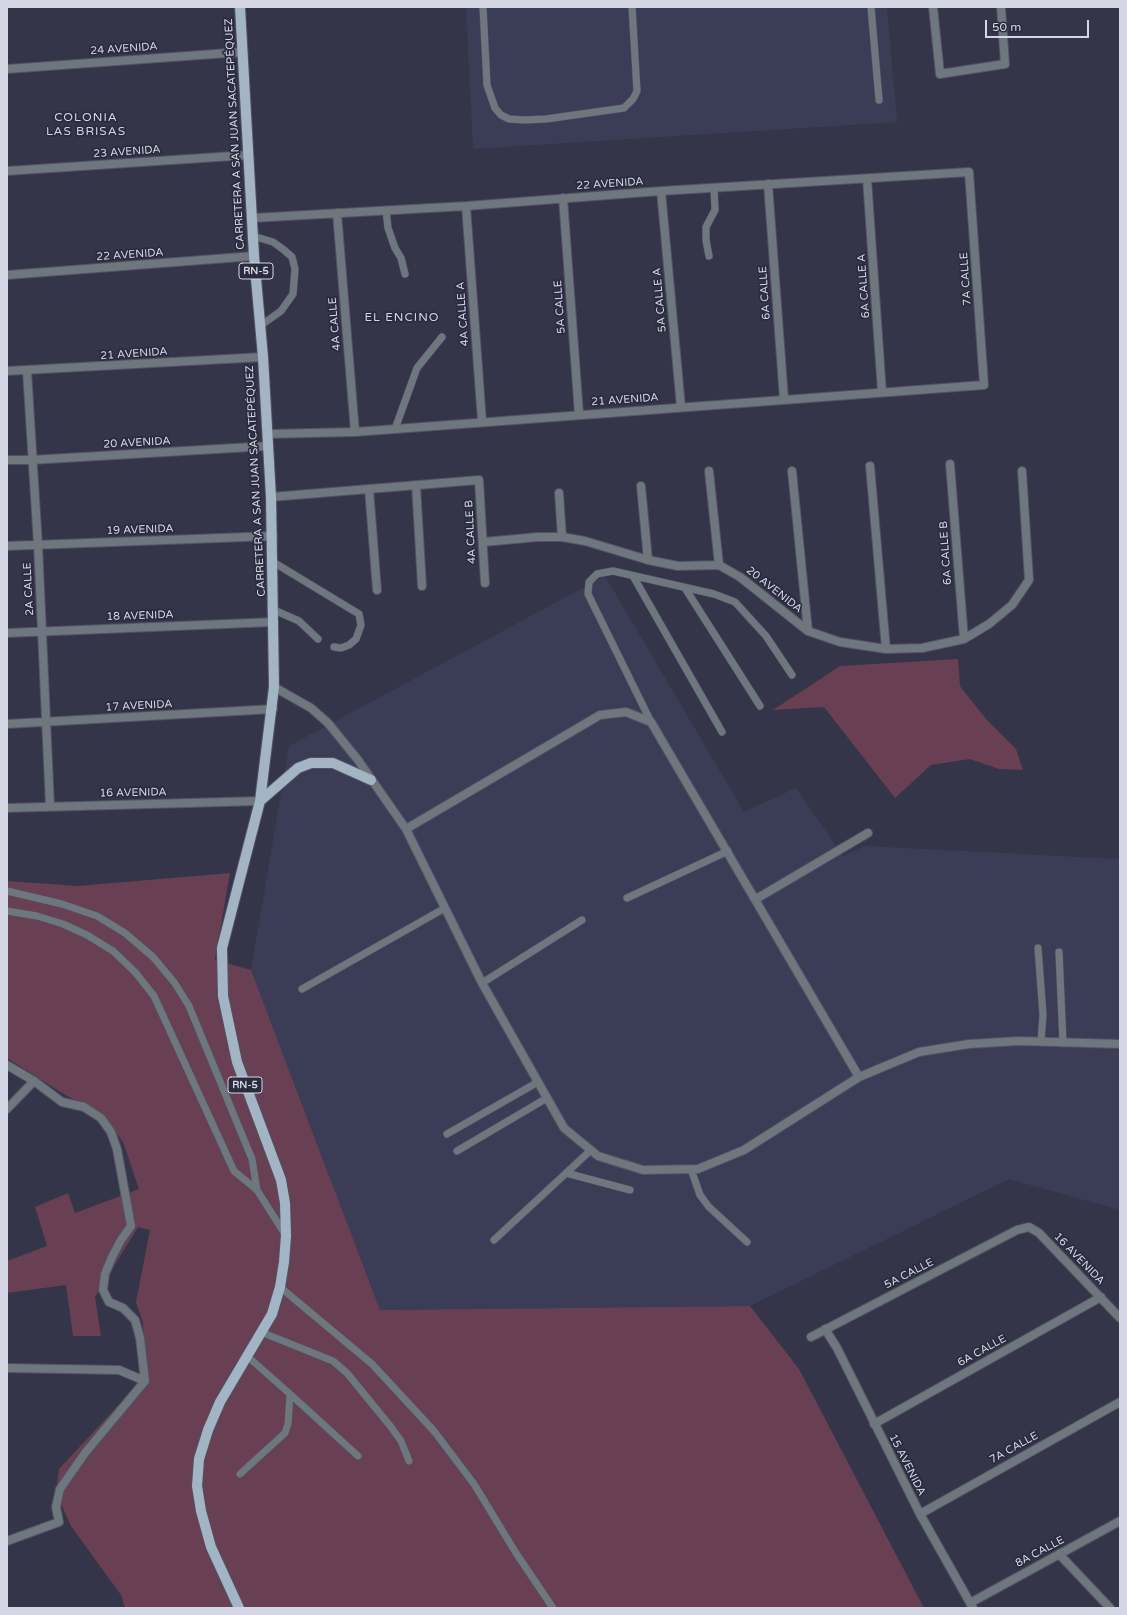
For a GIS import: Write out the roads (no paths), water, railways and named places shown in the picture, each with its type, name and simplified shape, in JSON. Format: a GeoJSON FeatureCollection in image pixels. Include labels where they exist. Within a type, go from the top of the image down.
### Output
{"type":"FeatureCollection","features":[{"type":"Feature","properties":{"kind":"main road","name":"CARRETERA A SAN JUAN SACATEPÉQUEZ"},"geometry":{"type":"LineString","coordinates":[[239,1608],[211,1547],[201,1512],[197,1486],[199,1459],[208,1430],[220,1402],[272,1314],[280,1287],[286,1236],[285,1203],[281,1180],[237,1062],[223,996],[222,948],[260,801],[273,709],[274,687],[273,536],[268,434],[254,256],[240,7]]}},
{"type":"Feature","properties":{"kind":"main road"},"geometry":{"type":"LineString","coordinates":[[260,801],[298,768],[311,763],[332,763],[371,780]]}},
{"type":"Feature","properties":{"kind":"street"},"geometry":{"type":"LineString","coordinates":[[933,7],[940,74],[1005,64],[1001,7]]}},
{"type":"Feature","properties":{"kind":"street","name":"24 AVENIDA"},"geometry":{"type":"LineString","coordinates":[[7,69],[242,52]]}},
{"type":"Feature","properties":{"kind":"street","name":"23 AVENIDA"},"geometry":{"type":"LineString","coordinates":[[7,171],[248,155]]}},
{"type":"Feature","properties":{"kind":"street","name":"22 AVENIDA"},"geometry":{"type":"LineString","coordinates":[[252,218],[466,206],[661,191],[970,172]]}},
{"type":"Feature","properties":{"kind":"street","name":"7A CALLE"},"geometry":{"type":"LineString","coordinates":[[970,172],[984,385]]}},
{"type":"Feature","properties":{"kind":"street","name":"6A CALLE A"},"geometry":{"type":"LineString","coordinates":[[867,179],[882,392]]}},
{"type":"Feature","properties":{"kind":"street","name":"6A CALLE"},"geometry":{"type":"LineString","coordinates":[[768,184],[784,400]]}},
{"type":"Feature","properties":{"kind":"street","name":"5A CALLE A"},"geometry":{"type":"LineString","coordinates":[[661,191],[681,407]]}},
{"type":"Feature","properties":{"kind":"street","name":"5A CALLE"},"geometry":{"type":"LineString","coordinates":[[563,198],[579,414]]}},
{"type":"Feature","properties":{"kind":"street","name":"4A CALLE A"},"geometry":{"type":"LineString","coordinates":[[466,206],[482,421]]}},
{"type":"Feature","properties":{"kind":"street","name":"4A CALLE"},"geometry":{"type":"LineString","coordinates":[[337,213],[355,432]]}},
{"type":"Feature","properties":{"kind":"street","name":"22 AVENIDA"},"geometry":{"type":"LineString","coordinates":[[7,275],[254,256]]}},
{"type":"Feature","properties":{"kind":"street","name":"21 AVENIDA"},"geometry":{"type":"LineString","coordinates":[[7,371],[263,357]]}},
{"type":"Feature","properties":{"kind":"street","name":"2A CALLE"},"geometry":{"type":"LineString","coordinates":[[26,371],[38,545],[50,806]]}},
{"type":"Feature","properties":{"kind":"street","name":"21 AVENIDA"},"geometry":{"type":"LineString","coordinates":[[268,434],[355,432],[482,421],[984,385]]}},
{"type":"Feature","properties":{"kind":"street","name":"20 AVENIDA"},"geometry":{"type":"LineString","coordinates":[[7,460],[31,460],[268,446]]}},
{"type":"Feature","properties":{"kind":"street","name":"6A CALLE B"},"geometry":{"type":"LineString","coordinates":[[950,464],[964,639]]}},
{"type":"Feature","properties":{"kind":"street"},"geometry":{"type":"LineString","coordinates":[[870,466],[886,649]]}},
{"type":"Feature","properties":{"kind":"street"},"geometry":{"type":"LineString","coordinates":[[483,542],[538,537],[585,540],[648,560],[678,566],[719,564],[709,471]]}},
{"type":"Feature","properties":{"kind":"street","name":"20 AVENIDA"},"geometry":{"type":"LineString","coordinates":[[719,564],[740,577],[808,631],[840,642],[886,649],[922,648],[964,639],[988,624],[1012,605],[1029,580],[1022,471]]}},
{"type":"Feature","properties":{"kind":"street"},"geometry":{"type":"LineString","coordinates":[[792,472],[808,631]]}},
{"type":"Feature","properties":{"kind":"street","name":"4A CALLE B"},"geometry":{"type":"LineString","coordinates":[[416,486],[479,480],[485,583]]}},
{"type":"Feature","properties":{"kind":"street"},"geometry":{"type":"LineString","coordinates":[[271,497],[416,486],[422,586]]}},
{"type":"Feature","properties":{"kind":"street"},"geometry":{"type":"LineString","coordinates":[[641,486],[648,560]]}},
{"type":"Feature","properties":{"kind":"street"},"geometry":{"type":"LineString","coordinates":[[368,489],[377,590]]}},
{"type":"Feature","properties":{"kind":"street"},"geometry":{"type":"LineString","coordinates":[[559,493],[562,538]]}},
{"type":"Feature","properties":{"kind":"street","name":"19 AVENIDA"},"geometry":{"type":"LineString","coordinates":[[7,546],[273,536]]}},
{"type":"Feature","properties":{"kind":"street","name":"18 AVENIDA"},"geometry":{"type":"LineString","coordinates":[[7,633],[274,622]]}},
{"type":"Feature","properties":{"kind":"street"},"geometry":{"type":"LineString","coordinates":[[274,687],[311,708],[328,722],[358,760],[406,829],[482,983],[564,1128],[598,1156],[643,1170],[698,1169],[744,1150],[859,1077],[919,1052],[969,1044],[1041,1042],[1120,1044]]}},
{"type":"Feature","properties":{"kind":"street","name":"17 AVENIDA"},"geometry":{"type":"LineString","coordinates":[[7,724],[273,709]]}},
{"type":"Feature","properties":{"kind":"street"},"geometry":{"type":"LineString","coordinates":[[406,829],[600,715],[626,712],[651,722],[728,851],[859,1077]]}},
{"type":"Feature","properties":{"kind":"street","name":"16 AVENIDA"},"geometry":{"type":"LineString","coordinates":[[7,808],[260,801]]}},
{"type":"Feature","properties":{"kind":"street"},"geometry":{"type":"LineString","coordinates":[[756,899],[868,833]]}},
{"type":"Feature","properties":{"kind":"street"},"geometry":{"type":"LineString","coordinates":[[7,1065],[34,1081],[62,1102],[84,1107],[101,1118],[111,1132],[117,1149],[131,1226],[121,1240],[112,1257],[105,1274],[103,1290],[109,1302],[123,1308],[135,1320],[140,1338],[145,1381],[85,1453],[60,1489],[56,1507],[58,1522],[7,1541]]}},
{"type":"Feature","properties":{"kind":"street"},"geometry":{"type":"LineString","coordinates":[[7,1109],[34,1081]]}},
{"type":"Feature","properties":{"kind":"street","name":"16 AVENIDA"},"geometry":{"type":"LineString","coordinates":[[1017,1230],[1029,1227],[1039,1232],[1120,1318]]}},
{"type":"Feature","properties":{"kind":"street","name":"5A CALLE"},"geometry":{"type":"LineString","coordinates":[[811,1338],[825,1329],[1017,1230]]}},
{"type":"Feature","properties":{"kind":"street","name":"6A CALLE"},"geometry":{"type":"LineString","coordinates":[[874,1424],[1101,1297]]}},
{"type":"Feature","properties":{"kind":"street","name":"15 AVENIDA"},"geometry":{"type":"LineString","coordinates":[[825,1329],[837,1348],[920,1514],[972,1605]]}},
{"type":"Feature","properties":{"kind":"street"},"geometry":{"type":"LineString","coordinates":[[7,1368],[119,1370],[145,1381]]}},
{"type":"Feature","properties":{"kind":"street","name":"7A CALLE"},"geometry":{"type":"LineString","coordinates":[[920,1514],[1120,1402]]}},
{"type":"Feature","properties":{"kind":"street","name":"8A CALLE"},"geometry":{"type":"LineString","coordinates":[[972,1605],[1059,1554],[1120,1521]]}},
{"type":"Feature","properties":{"kind":"street"},"geometry":{"type":"LineString","coordinates":[[1059,1554],[1110,1608]]}},
{"type":"Feature","properties":{"kind":"lane"},"geometry":{"type":"LineString","coordinates":[[483,7],[487,85],[495,108],[501,115],[509,119],[546,120],[624,108],[633,99],[637,91],[632,7]]}},
{"type":"Feature","properties":{"kind":"lane"},"geometry":{"type":"LineString","coordinates":[[871,7],[879,100]]}},
{"type":"Feature","properties":{"kind":"lane"},"geometry":{"type":"LineString","coordinates":[[709,256],[706,227],[715,210],[714,188]]}},
{"type":"Feature","properties":{"kind":"lane"},"geometry":{"type":"LineString","coordinates":[[386,210],[388,228],[395,248],[402,258],[404,274]]}},
{"type":"Feature","properties":{"kind":"lane"},"geometry":{"type":"LineString","coordinates":[[253,236],[273,242],[284,250],[292,257],[295,269],[293,294],[281,311],[260,326]]}},
{"type":"Feature","properties":{"kind":"lane"},"geometry":{"type":"LineString","coordinates":[[395,429],[416,368],[442,337]]}},
{"type":"Feature","properties":{"kind":"lane"},"geometry":{"type":"LineString","coordinates":[[273,562],[360,614],[361,625],[356,639],[345,647],[334,647]]}},
{"type":"Feature","properties":{"kind":"lane"},"geometry":{"type":"LineString","coordinates":[[651,722],[588,594],[589,582],[597,574],[613,571],[714,594],[735,602],[766,636],[792,675]]}},
{"type":"Feature","properties":{"kind":"lane"},"geometry":{"type":"LineString","coordinates":[[632,576],[722,732]]}},
{"type":"Feature","properties":{"kind":"lane"},"geometry":{"type":"LineString","coordinates":[[685,588],[760,706]]}},
{"type":"Feature","properties":{"kind":"lane"},"geometry":{"type":"LineString","coordinates":[[274,610],[299,621],[318,639]]}},
{"type":"Feature","properties":{"kind":"lane"},"geometry":{"type":"LineString","coordinates":[[627,898],[728,851]]}},
{"type":"Feature","properties":{"kind":"lane"},"geometry":{"type":"LineString","coordinates":[[7,892],[62,904],[96,916],[125,933],[152,957],[174,982],[189,1006],[252,1159],[257,1190]]}},
{"type":"Feature","properties":{"kind":"lane"},"geometry":{"type":"LineString","coordinates":[[302,990],[445,908]]}},
{"type":"Feature","properties":{"kind":"lane"},"geometry":{"type":"LineString","coordinates":[[7,911],[37,916],[63,924],[87,934],[113,951],[135,972],[154,996],[234,1171],[257,1190],[286,1236]]}},
{"type":"Feature","properties":{"kind":"lane"},"geometry":{"type":"LineString","coordinates":[[482,983],[582,920]]}},
{"type":"Feature","properties":{"kind":"lane"},"geometry":{"type":"LineString","coordinates":[[1038,948],[1042,1014],[1041,1042]]}},
{"type":"Feature","properties":{"kind":"lane"},"geometry":{"type":"LineString","coordinates":[[1059,952],[1063,1043]]}},
{"type":"Feature","properties":{"kind":"lane"},"geometry":{"type":"LineString","coordinates":[[447,1134],[538,1082]]}},
{"type":"Feature","properties":{"kind":"lane"},"geometry":{"type":"LineString","coordinates":[[457,1151],[547,1098]]}},
{"type":"Feature","properties":{"kind":"lane"},"geometry":{"type":"LineString","coordinates":[[494,1240],[591,1150]]}},
{"type":"Feature","properties":{"kind":"lane"},"geometry":{"type":"LineString","coordinates":[[691,1169],[700,1195],[709,1207],[747,1242]]}},
{"type":"Feature","properties":{"kind":"lane"},"geometry":{"type":"LineString","coordinates":[[566,1173],[630,1190]]}},
{"type":"Feature","properties":{"kind":"lane"},"geometry":{"type":"LineString","coordinates":[[280,1287],[372,1364],[434,1431],[474,1484],[516,1553],[553,1608]]}},
{"type":"Feature","properties":{"kind":"lane"},"geometry":{"type":"LineString","coordinates":[[261,1332],[333,1361],[347,1373],[401,1441],[409,1460]]}},
{"type":"Feature","properties":{"kind":"lane"},"geometry":{"type":"LineString","coordinates":[[247,1356],[358,1456]]}},
{"type":"Feature","properties":{"kind":"lane"},"geometry":{"type":"LineString","coordinates":[[240,1474],[285,1433],[288,1424],[290,1394]]}},
{"type":"Feature","properties":{"kind":"district","name":"COLONIA LAS BRISAS"},"geometry":{"type":"Point","coordinates":[86,125]}},
{"type":"Feature","properties":{"kind":"district","name":"EL ENCINO"},"geometry":{"type":"Point","coordinates":[402,318]}}]}
